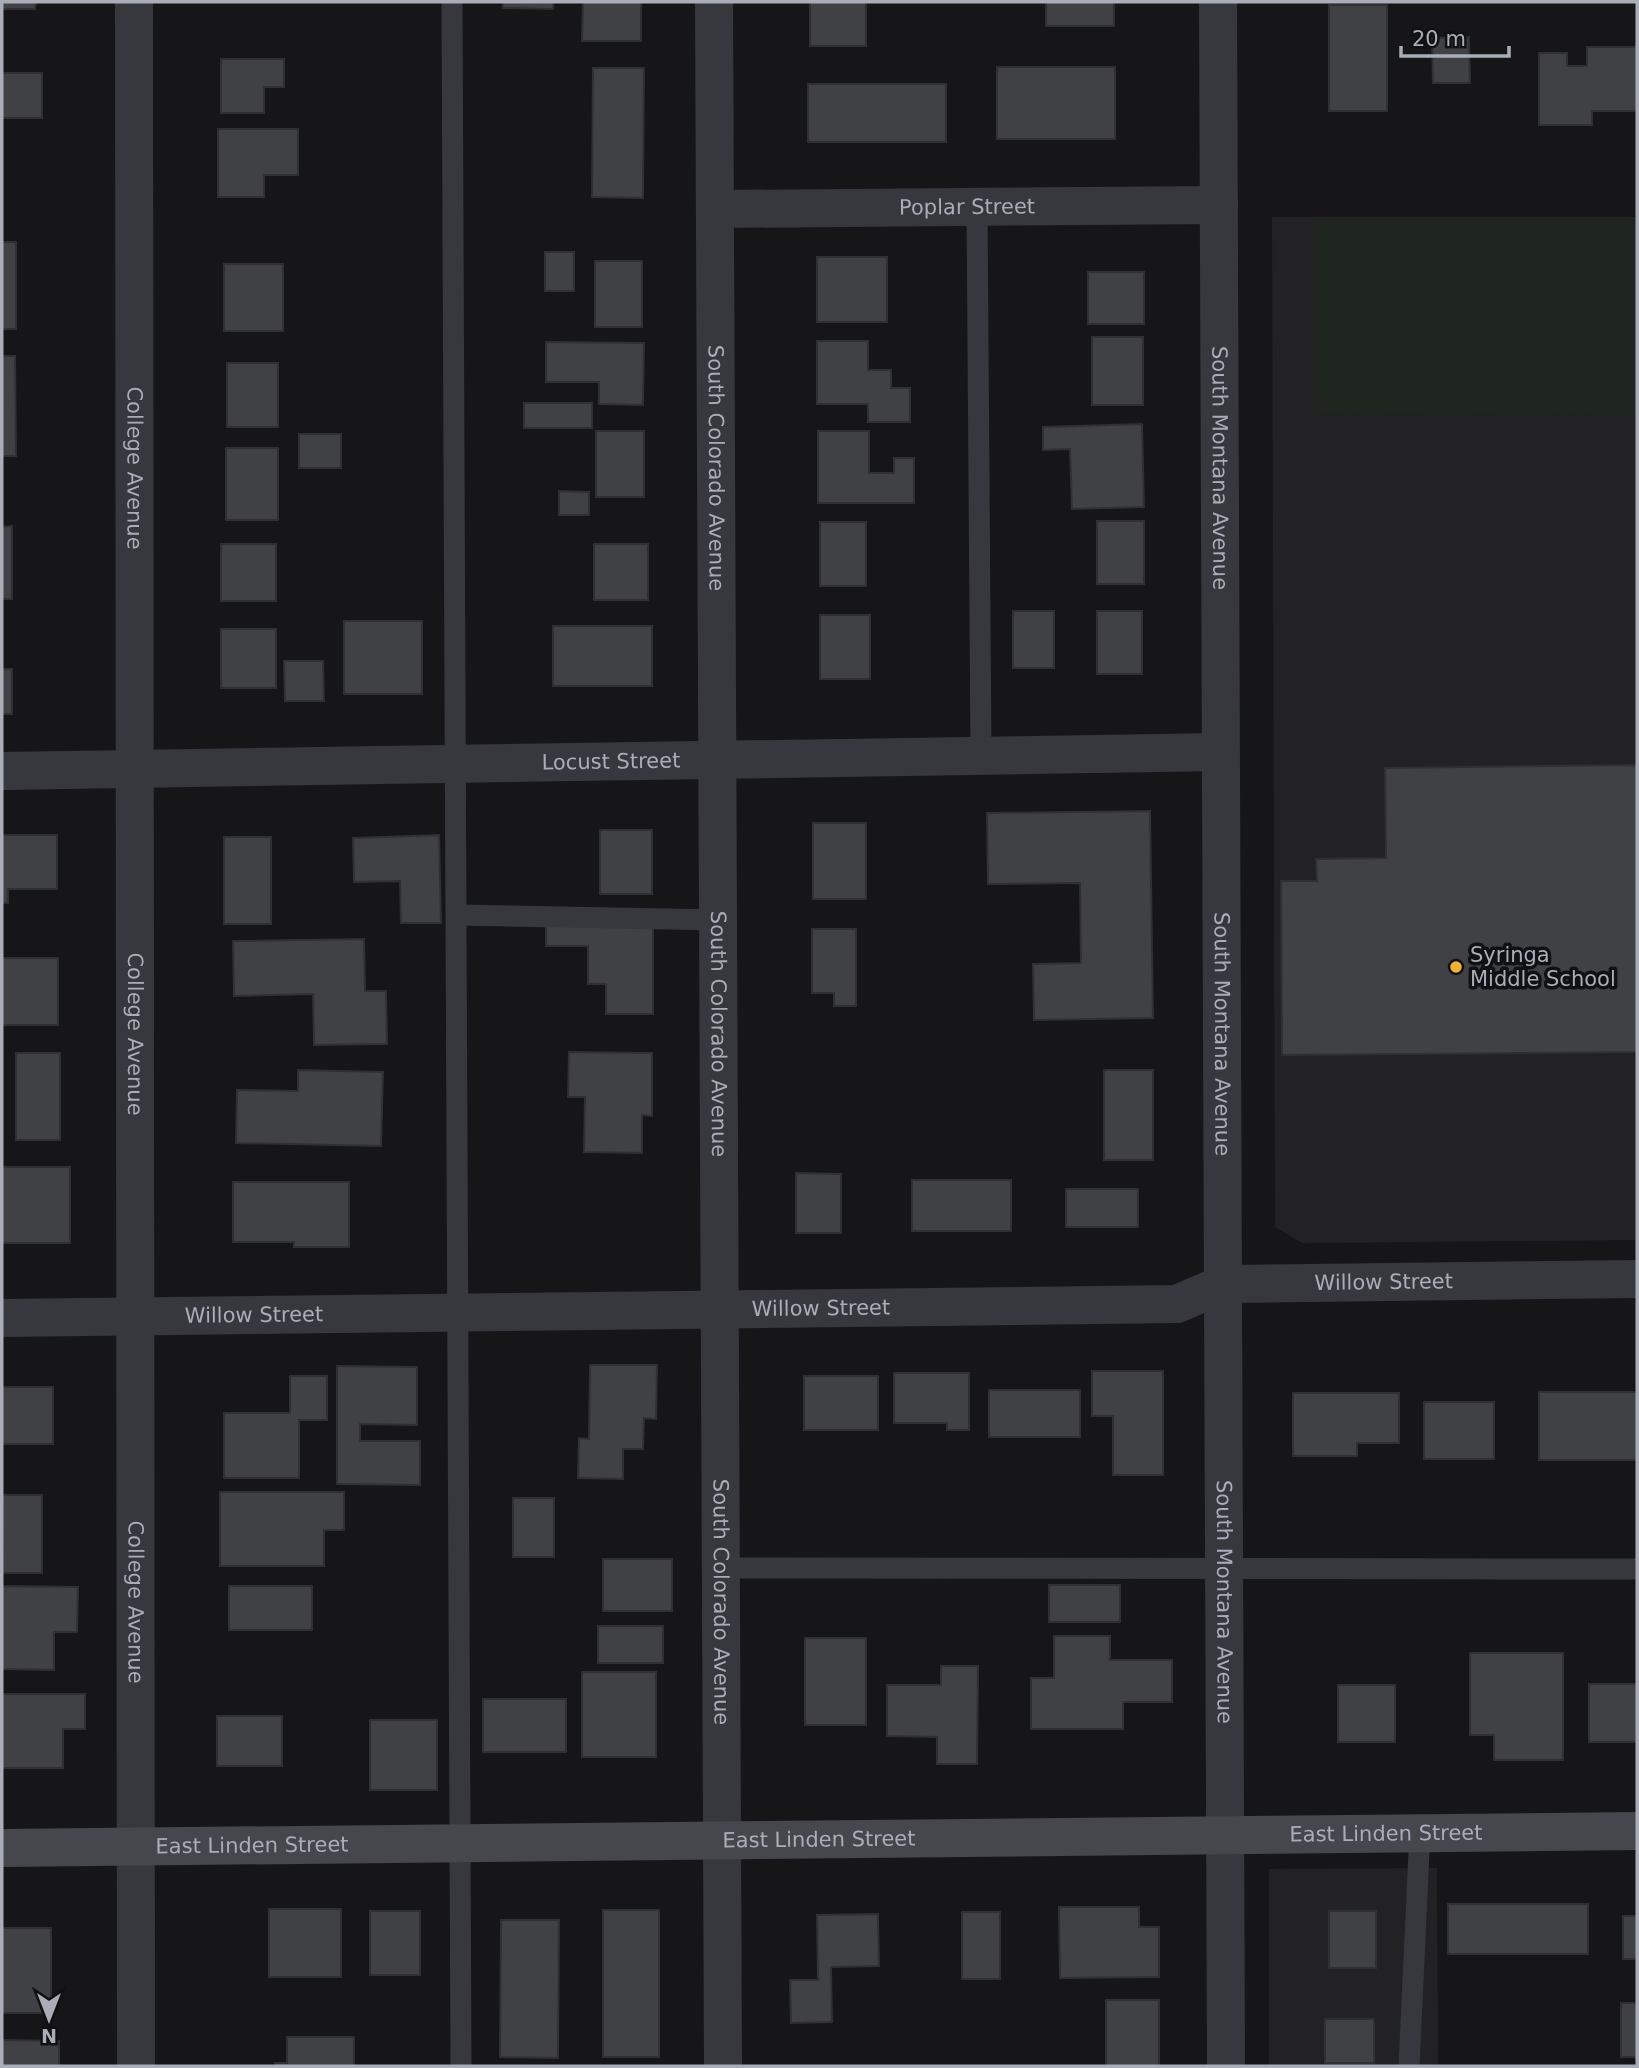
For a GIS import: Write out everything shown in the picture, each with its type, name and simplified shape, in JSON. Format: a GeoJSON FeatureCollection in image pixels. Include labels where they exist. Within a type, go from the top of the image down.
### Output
{"type":"FeatureCollection","features":[{"type":"Feature","properties":{"kind":"main road","name":"East Linden Street"},"geometry":{"type":"LineString","coordinates":[[2,1848],[1226,1833],[1637,1831]]}},
{"type":"Feature","properties":{"kind":"street","name":"College Avenue"},"geometry":{"type":"LineString","coordinates":[[134,2],[136,2066]]}},
{"type":"Feature","properties":{"kind":"street","name":"South Colorado Avenue"},"geometry":{"type":"LineString","coordinates":[[714,2],[723,2066]]}},
{"type":"Feature","properties":{"kind":"street","name":"South Montana Avenue"},"geometry":{"type":"LineString","coordinates":[[1218,2],[1226,2066]]}},
{"type":"Feature","properties":{"kind":"street","name":"Poplar Street"},"geometry":{"type":"LineString","coordinates":[[715,209],[1219,205]]}},
{"type":"Feature","properties":{"kind":"street","name":"Locust Street"},"geometry":{"type":"LineString","coordinates":[[2,771],[1221,752]]}},
{"type":"Feature","properties":{"kind":"street","name":"Willow Street"},"geometry":{"type":"LineString","coordinates":[[2,1318],[135,1314],[1177,1304],[1223,1284],[1637,1279]]}},
{"type":"Feature","properties":{"kind":"lane"},"geometry":{"type":"LineString","coordinates":[[452,2],[461,2066]]}},
{"type":"Feature","properties":{"kind":"lane"},"geometry":{"type":"LineString","coordinates":[[976,207],[981,756]]}},
{"type":"Feature","properties":{"kind":"lane"},"geometry":{"type":"LineString","coordinates":[[456,915],[719,920]]}},
{"type":"Feature","properties":{"kind":"lane"},"geometry":{"type":"LineString","coordinates":[[722,1568],[1637,1569]]}},
{"type":"Feature","properties":{"kind":"lane"},"geometry":{"type":"LineString","coordinates":[[1409,2066],[1420,1831]]}},
{"type":"Feature","properties":{"kind":"shaded area","name":"Syringa Middle School"},"geometry":{"type":"Polygon","coordinates":[[[1272,217],[1637,217],[1637,1240],[1302,1243],[1275,1227],[1272,217]]]}},
{"type":"Feature","properties":{"kind":"shaded area"},"geometry":{"type":"Polygon","coordinates":[[[1314,221],[1637,221],[1637,415],[1314,414],[1314,221]]]}},
{"type":"Feature","properties":{"kind":"shaded area"},"geometry":{"type":"Polygon","coordinates":[[[1437,1868],[1438,2066],[1269,2066],[1269,1869],[1437,1868]]]}},
{"type":"Feature","properties":{"kind":"building"},"geometry":{"type":"Polygon","coordinates":[[[2,2],[36,2],[35,9],[2,9],[2,2]]]}},
{"type":"Feature","properties":{"kind":"building"},"geometry":{"type":"Polygon","coordinates":[[[503,2],[553,2],[553,9],[503,8],[503,2]]]}},
{"type":"Feature","properties":{"kind":"building"},"geometry":{"type":"Polygon","coordinates":[[[583,2],[641,2],[641,41],[582,41],[583,2]]]}},
{"type":"Feature","properties":{"kind":"building"},"geometry":{"type":"Polygon","coordinates":[[[810,2],[866,2],[866,46],[810,46],[810,2]]]}},
{"type":"Feature","properties":{"kind":"building"},"geometry":{"type":"Polygon","coordinates":[[[1046,2],[1114,2],[1114,26],[1046,26],[1046,2]]]}},
{"type":"Feature","properties":{"kind":"building"},"geometry":{"type":"Polygon","coordinates":[[[1329,5],[1387,5],[1387,111],[1329,111],[1329,5]]]}},
{"type":"Feature","properties":{"kind":"building"},"geometry":{"type":"Polygon","coordinates":[[[1469,37],[1470,83],[1433,83],[1432,38],[1469,37]]]}},
{"type":"Feature","properties":{"kind":"building"},"geometry":{"type":"Polygon","coordinates":[[[1587,47],[1637,47],[1637,111],[1592,111],[1592,125],[1539,125],[1539,53],[1567,53],[1567,66],[1587,66],[1587,47]]]}},
{"type":"Feature","properties":{"kind":"building"},"geometry":{"type":"Polygon","coordinates":[[[221,59],[284,59],[284,87],[264,87],[264,113],[221,113],[221,59]]]}},
{"type":"Feature","properties":{"kind":"building"},"geometry":{"type":"Polygon","coordinates":[[[997,67],[1115,67],[1115,139],[997,139],[997,67]]]}},
{"type":"Feature","properties":{"kind":"building"},"geometry":{"type":"Polygon","coordinates":[[[593,68],[644,68],[643,198],[592,197],[593,68]]]}},
{"type":"Feature","properties":{"kind":"building"},"geometry":{"type":"Polygon","coordinates":[[[2,73],[42,73],[42,118],[2,118],[2,73]]]}},
{"type":"Feature","properties":{"kind":"building"},"geometry":{"type":"Polygon","coordinates":[[[808,84],[946,84],[946,142],[808,142],[808,84]]]}},
{"type":"Feature","properties":{"kind":"building"},"geometry":{"type":"Polygon","coordinates":[[[218,129],[298,129],[298,175],[264,175],[264,197],[218,197],[218,129]]]}},
{"type":"Feature","properties":{"kind":"building"},"geometry":{"type":"Polygon","coordinates":[[[2,242],[16,242],[16,329],[2,329],[2,242]]]}},
{"type":"Feature","properties":{"kind":"building"},"geometry":{"type":"Polygon","coordinates":[[[545,252],[574,252],[574,291],[545,291],[545,252]]]}},
{"type":"Feature","properties":{"kind":"building"},"geometry":{"type":"Polygon","coordinates":[[[817,257],[887,257],[887,322],[817,322],[817,257]]]}},
{"type":"Feature","properties":{"kind":"building"},"geometry":{"type":"Polygon","coordinates":[[[595,261],[642,261],[642,327],[595,327],[595,261]]]}},
{"type":"Feature","properties":{"kind":"building"},"geometry":{"type":"Polygon","coordinates":[[[224,264],[283,264],[283,331],[224,331],[224,264]]]}},
{"type":"Feature","properties":{"kind":"building"},"geometry":{"type":"Polygon","coordinates":[[[1088,272],[1144,272],[1144,324],[1088,324],[1088,272]]]}},
{"type":"Feature","properties":{"kind":"building"},"geometry":{"type":"Polygon","coordinates":[[[1092,337],[1143,337],[1143,405],[1092,405],[1092,337]]]}},
{"type":"Feature","properties":{"kind":"building"},"geometry":{"type":"Polygon","coordinates":[[[817,341],[868,341],[868,370],[891,370],[891,388],[910,388],[910,422],[868,422],[868,404],[817,404],[817,341]]]}},
{"type":"Feature","properties":{"kind":"building"},"geometry":{"type":"Polygon","coordinates":[[[546,342],[644,343],[643,405],[599,404],[599,382],[546,382],[546,342]]]}},
{"type":"Feature","properties":{"kind":"building"},"geometry":{"type":"Polygon","coordinates":[[[2,356],[15,356],[16,456],[2,456],[2,356]]]}},
{"type":"Feature","properties":{"kind":"building"},"geometry":{"type":"Polygon","coordinates":[[[227,363],[278,363],[278,427],[227,427],[227,363]]]}},
{"type":"Feature","properties":{"kind":"building"},"geometry":{"type":"Polygon","coordinates":[[[524,403],[592,403],[592,428],[524,428],[524,403]]]}},
{"type":"Feature","properties":{"kind":"building"},"geometry":{"type":"Polygon","coordinates":[[[1142,424],[1144,507],[1072,509],[1070,449],[1043,450],[1043,427],[1142,424]]]}},
{"type":"Feature","properties":{"kind":"building"},"geometry":{"type":"Polygon","coordinates":[[[596,431],[644,431],[644,497],[596,497],[596,431]]]}},
{"type":"Feature","properties":{"kind":"building"},"geometry":{"type":"Polygon","coordinates":[[[818,431],[869,431],[869,473],[894,473],[894,458],[914,458],[914,503],[818,503],[818,431]]]}},
{"type":"Feature","properties":{"kind":"building"},"geometry":{"type":"Polygon","coordinates":[[[299,434],[341,434],[341,468],[299,468],[299,434]]]}},
{"type":"Feature","properties":{"kind":"building"},"geometry":{"type":"Polygon","coordinates":[[[226,448],[278,448],[278,520],[226,520],[226,448]]]}},
{"type":"Feature","properties":{"kind":"building"},"geometry":{"type":"Polygon","coordinates":[[[559,491],[589,492],[589,515],[559,515],[559,491]]]}},
{"type":"Feature","properties":{"kind":"building"},"geometry":{"type":"Polygon","coordinates":[[[1097,521],[1144,521],[1144,584],[1097,584],[1097,521]]]}},
{"type":"Feature","properties":{"kind":"building"},"geometry":{"type":"Polygon","coordinates":[[[820,522],[866,522],[866,586],[820,586],[820,522]]]}},
{"type":"Feature","properties":{"kind":"building"},"geometry":{"type":"Polygon","coordinates":[[[12,526],[12,599],[2,599],[2,527],[12,526]]]}},
{"type":"Feature","properties":{"kind":"building"},"geometry":{"type":"Polygon","coordinates":[[[221,544],[276,544],[276,601],[221,601],[221,544]]]}},
{"type":"Feature","properties":{"kind":"building"},"geometry":{"type":"Polygon","coordinates":[[[594,544],[648,544],[648,600],[594,600],[594,544]]]}},
{"type":"Feature","properties":{"kind":"building"},"geometry":{"type":"Polygon","coordinates":[[[1013,611],[1054,611],[1054,668],[1013,668],[1013,611]]]}},
{"type":"Feature","properties":{"kind":"building"},"geometry":{"type":"Polygon","coordinates":[[[1097,611],[1142,611],[1142,674],[1097,674],[1097,611]]]}},
{"type":"Feature","properties":{"kind":"building"},"geometry":{"type":"Polygon","coordinates":[[[820,615],[870,615],[870,679],[820,679],[820,615]]]}},
{"type":"Feature","properties":{"kind":"building"},"geometry":{"type":"Polygon","coordinates":[[[344,621],[422,621],[422,694],[344,694],[344,621]]]}},
{"type":"Feature","properties":{"kind":"building"},"geometry":{"type":"Polygon","coordinates":[[[553,626],[652,626],[652,686],[553,686],[553,626]]]}},
{"type":"Feature","properties":{"kind":"building"},"geometry":{"type":"Polygon","coordinates":[[[221,629],[276,629],[276,688],[221,688],[221,629]]]}},
{"type":"Feature","properties":{"kind":"building"},"geometry":{"type":"Polygon","coordinates":[[[284,661],[323,661],[324,701],[285,701],[284,661]]]}},
{"type":"Feature","properties":{"kind":"building"},"geometry":{"type":"Polygon","coordinates":[[[2,669],[12,669],[12,714],[2,714],[2,669]]]}},
{"type":"Feature","properties":{"kind":"building","name":"Syringa Middle School"},"geometry":{"type":"Polygon","coordinates":[[[1637,765],[1637,1052],[1282,1055],[1281,881],[1317,881],[1316,859],[1386,858],[1385,768],[1637,765]]]}},
{"type":"Feature","properties":{"kind":"building"},"geometry":{"type":"Polygon","coordinates":[[[1150,811],[1153,1018],[1034,1020],[1033,964],[1081,963],[1080,883],[988,884],[987,813],[1150,811]]]}},
{"type":"Feature","properties":{"kind":"building"},"geometry":{"type":"Polygon","coordinates":[[[813,823],[866,823],[866,899],[813,899],[813,823]]]}},
{"type":"Feature","properties":{"kind":"building"},"geometry":{"type":"Polygon","coordinates":[[[600,830],[652,830],[652,894],[600,894],[600,830]]]}},
{"type":"Feature","properties":{"kind":"building"},"geometry":{"type":"Polygon","coordinates":[[[2,835],[57,835],[57,889],[8,889],[8,903],[2,903],[2,835]]]}},
{"type":"Feature","properties":{"kind":"building"},"geometry":{"type":"Polygon","coordinates":[[[439,835],[441,923],[401,923],[400,881],[354,882],[353,838],[439,835]]]}},
{"type":"Feature","properties":{"kind":"building"},"geometry":{"type":"Polygon","coordinates":[[[224,837],[271,837],[271,924],[224,924],[224,837]]]}},
{"type":"Feature","properties":{"kind":"building"},"geometry":{"type":"Polygon","coordinates":[[[546,926],[653,926],[653,1014],[606,1014],[606,984],[588,984],[588,946],[546,946],[546,926]]]}},
{"type":"Feature","properties":{"kind":"building"},"geometry":{"type":"Polygon","coordinates":[[[812,929],[856,929],[856,1006],[834,1006],[834,993],[812,993],[812,929]]]}},
{"type":"Feature","properties":{"kind":"building"},"geometry":{"type":"Polygon","coordinates":[[[364,939],[365,991],[386,991],[387,1044],[314,1045],[313,994],[234,996],[233,941],[364,939]]]}},
{"type":"Feature","properties":{"kind":"building"},"geometry":{"type":"Polygon","coordinates":[[[2,958],[58,958],[58,1025],[2,1025],[2,958]]]}},
{"type":"Feature","properties":{"kind":"building"},"geometry":{"type":"Polygon","coordinates":[[[569,1052],[652,1053],[652,1116],[642,1115],[642,1153],[584,1152],[585,1097],[568,1097],[569,1052]]]}},
{"type":"Feature","properties":{"kind":"building"},"geometry":{"type":"Polygon","coordinates":[[[16,1053],[60,1053],[60,1140],[16,1140],[16,1053]]]}},
{"type":"Feature","properties":{"kind":"building"},"geometry":{"type":"Polygon","coordinates":[[[298,1070],[383,1072],[381,1146],[236,1143],[237,1090],[298,1091],[298,1070]]]}},
{"type":"Feature","properties":{"kind":"building"},"geometry":{"type":"Polygon","coordinates":[[[1104,1070],[1153,1070],[1153,1160],[1104,1160],[1104,1070]]]}},
{"type":"Feature","properties":{"kind":"building"},"geometry":{"type":"Polygon","coordinates":[[[2,1167],[70,1167],[70,1243],[2,1243],[2,1167]]]}},
{"type":"Feature","properties":{"kind":"building"},"geometry":{"type":"Polygon","coordinates":[[[796,1173],[841,1174],[841,1233],[796,1233],[796,1173]]]}},
{"type":"Feature","properties":{"kind":"building"},"geometry":{"type":"Polygon","coordinates":[[[912,1180],[1011,1180],[1011,1231],[912,1231],[912,1180]]]}},
{"type":"Feature","properties":{"kind":"building"},"geometry":{"type":"Polygon","coordinates":[[[233,1182],[349,1182],[349,1247],[294,1247],[294,1242],[233,1242],[233,1182]]]}},
{"type":"Feature","properties":{"kind":"building"},"geometry":{"type":"Polygon","coordinates":[[[1066,1189],[1138,1189],[1138,1227],[1066,1227],[1066,1189]]]}},
{"type":"Feature","properties":{"kind":"building"},"geometry":{"type":"Polygon","coordinates":[[[590,1365],[657,1365],[656,1419],[644,1418],[643,1449],[623,1449],[623,1479],[578,1478],[579,1438],[589,1439],[590,1365]]]}},
{"type":"Feature","properties":{"kind":"building"},"geometry":{"type":"Polygon","coordinates":[[[337,1366],[417,1367],[417,1425],[360,1424],[360,1441],[420,1441],[420,1485],[337,1484],[337,1366]]]}},
{"type":"Feature","properties":{"kind":"building"},"geometry":{"type":"Polygon","coordinates":[[[1092,1371],[1163,1371],[1163,1475],[1113,1475],[1113,1416],[1092,1416],[1092,1371]]]}},
{"type":"Feature","properties":{"kind":"building"},"geometry":{"type":"Polygon","coordinates":[[[894,1373],[969,1373],[969,1430],[947,1430],[947,1423],[894,1423],[894,1373]]]}},
{"type":"Feature","properties":{"kind":"building"},"geometry":{"type":"Polygon","coordinates":[[[290,1376],[327,1376],[327,1420],[299,1420],[299,1478],[224,1478],[224,1413],[290,1413],[290,1376]]]}},
{"type":"Feature","properties":{"kind":"building"},"geometry":{"type":"Polygon","coordinates":[[[804,1376],[878,1376],[878,1430],[804,1430],[804,1376]]]}},
{"type":"Feature","properties":{"kind":"building"},"geometry":{"type":"Polygon","coordinates":[[[2,1387],[53,1387],[53,1444],[2,1444],[2,1387]]]}},
{"type":"Feature","properties":{"kind":"building"},"geometry":{"type":"Polygon","coordinates":[[[989,1390],[1080,1390],[1080,1437],[989,1437],[989,1390]]]}},
{"type":"Feature","properties":{"kind":"building"},"geometry":{"type":"Polygon","coordinates":[[[1539,1392],[1637,1392],[1637,1460],[1539,1460],[1539,1392]]]}},
{"type":"Feature","properties":{"kind":"building"},"geometry":{"type":"Polygon","coordinates":[[[1293,1393],[1399,1393],[1399,1443],[1357,1443],[1357,1456],[1293,1456],[1293,1393]]]}},
{"type":"Feature","properties":{"kind":"building"},"geometry":{"type":"Polygon","coordinates":[[[1424,1402],[1494,1402],[1494,1459],[1424,1459],[1424,1402]]]}},
{"type":"Feature","properties":{"kind":"building"},"geometry":{"type":"Polygon","coordinates":[[[220,1492],[344,1492],[344,1530],[324,1530],[324,1566],[220,1566],[220,1492]]]}},
{"type":"Feature","properties":{"kind":"building"},"geometry":{"type":"Polygon","coordinates":[[[2,1495],[42,1495],[42,1573],[3,1573],[2,1495]]]}},
{"type":"Feature","properties":{"kind":"building"},"geometry":{"type":"Polygon","coordinates":[[[513,1498],[554,1498],[554,1557],[513,1557],[513,1498]]]}},
{"type":"Feature","properties":{"kind":"building"},"geometry":{"type":"Polygon","coordinates":[[[603,1559],[672,1559],[672,1611],[603,1611],[603,1559]]]}},
{"type":"Feature","properties":{"kind":"building"},"geometry":{"type":"Polygon","coordinates":[[[1049,1585],[1120,1585],[1120,1622],[1049,1622],[1049,1585]]]}},
{"type":"Feature","properties":{"kind":"building"},"geometry":{"type":"Polygon","coordinates":[[[2,1586],[78,1587],[77,1632],[54,1632],[54,1670],[2,1669],[2,1586]]]}},
{"type":"Feature","properties":{"kind":"building"},"geometry":{"type":"Polygon","coordinates":[[[229,1586],[312,1586],[312,1630],[229,1630],[229,1586]]]}},
{"type":"Feature","properties":{"kind":"building"},"geometry":{"type":"Polygon","coordinates":[[[598,1626],[663,1626],[663,1663],[598,1663],[598,1626]]]}},
{"type":"Feature","properties":{"kind":"building"},"geometry":{"type":"Polygon","coordinates":[[[1054,1636],[1110,1636],[1110,1660],[1172,1660],[1172,1702],[1123,1702],[1123,1729],[1031,1729],[1031,1678],[1054,1678],[1054,1636]]]}},
{"type":"Feature","properties":{"kind":"building"},"geometry":{"type":"Polygon","coordinates":[[[805,1638],[866,1638],[866,1725],[805,1725],[805,1638]]]}},
{"type":"Feature","properties":{"kind":"building"},"geometry":{"type":"Polygon","coordinates":[[[1470,1653],[1563,1653],[1563,1760],[1494,1760],[1494,1735],[1470,1735],[1470,1653]]]}},
{"type":"Feature","properties":{"kind":"building"},"geometry":{"type":"Polygon","coordinates":[[[941,1666],[978,1666],[977,1764],[937,1764],[937,1737],[887,1736],[887,1685],[941,1685],[941,1666]]]}},
{"type":"Feature","properties":{"kind":"building"},"geometry":{"type":"Polygon","coordinates":[[[582,1672],[656,1672],[656,1757],[582,1757],[582,1672]]]}},
{"type":"Feature","properties":{"kind":"building"},"geometry":{"type":"Polygon","coordinates":[[[1589,1684],[1637,1684],[1637,1742],[1589,1742],[1589,1684]]]}},
{"type":"Feature","properties":{"kind":"building"},"geometry":{"type":"Polygon","coordinates":[[[1338,1685],[1395,1685],[1395,1742],[1338,1742],[1338,1685]]]}},
{"type":"Feature","properties":{"kind":"building"},"geometry":{"type":"Polygon","coordinates":[[[2,1694],[85,1694],[85,1729],[63,1729],[63,1768],[2,1768],[2,1694]]]}},
{"type":"Feature","properties":{"kind":"building"},"geometry":{"type":"Polygon","coordinates":[[[483,1699],[566,1699],[566,1752],[483,1752],[483,1699]]]}},
{"type":"Feature","properties":{"kind":"building"},"geometry":{"type":"Polygon","coordinates":[[[217,1716],[282,1716],[282,1766],[217,1766],[217,1716]]]}},
{"type":"Feature","properties":{"kind":"building"},"geometry":{"type":"Polygon","coordinates":[[[370,1720],[437,1720],[437,1790],[370,1790],[370,1720]]]}},
{"type":"Feature","properties":{"kind":"building"},"geometry":{"type":"Polygon","coordinates":[[[1448,1904],[1588,1904],[1588,1954],[1448,1954],[1448,1904]]]}},
{"type":"Feature","properties":{"kind":"building"},"geometry":{"type":"Polygon","coordinates":[[[1059,1907],[1139,1907],[1139,1927],[1159,1927],[1159,1977],[1060,1978],[1059,1907]]]}},
{"type":"Feature","properties":{"kind":"building"},"geometry":{"type":"Polygon","coordinates":[[[269,1909],[341,1909],[341,1977],[269,1977],[269,1909]]]}},
{"type":"Feature","properties":{"kind":"building"},"geometry":{"type":"Polygon","coordinates":[[[603,1910],[659,1910],[659,2057],[603,2057],[603,1910]]]}},
{"type":"Feature","properties":{"kind":"building"},"geometry":{"type":"Polygon","coordinates":[[[370,1911],[420,1911],[420,1975],[370,1975],[370,1911]]]}},
{"type":"Feature","properties":{"kind":"building"},"geometry":{"type":"Polygon","coordinates":[[[1329,1911],[1376,1911],[1376,1968],[1329,1968],[1329,1911]]]}},
{"type":"Feature","properties":{"kind":"building"},"geometry":{"type":"Polygon","coordinates":[[[962,1912],[1000,1912],[1000,1979],[962,1979],[962,1912]]]}},
{"type":"Feature","properties":{"kind":"building"},"geometry":{"type":"Polygon","coordinates":[[[878,1914],[879,1966],[831,1967],[832,2022],[791,2023],[790,1980],[818,1980],[817,1915],[878,1914]]]}},
{"type":"Feature","properties":{"kind":"building"},"geometry":{"type":"Polygon","coordinates":[[[1623,1916],[1637,1916],[1637,1959],[1623,1959],[1623,1916]]]}},
{"type":"Feature","properties":{"kind":"building"},"geometry":{"type":"Polygon","coordinates":[[[501,1920],[559,1920],[558,2058],[500,2057],[501,1920]]]}},
{"type":"Feature","properties":{"kind":"building"},"geometry":{"type":"Polygon","coordinates":[[[2,1928],[51,1928],[51,2013],[2,2013],[2,1928]]]}},
{"type":"Feature","properties":{"kind":"building"},"geometry":{"type":"Polygon","coordinates":[[[1106,2000],[1159,2000],[1159,2066],[1106,2066],[1106,2000]]]}},
{"type":"Feature","properties":{"kind":"building"},"geometry":{"type":"Polygon","coordinates":[[[1621,2003],[1637,2003],[1637,2057],[1621,2057],[1621,2003]]]}},
{"type":"Feature","properties":{"kind":"building"},"geometry":{"type":"Polygon","coordinates":[[[1325,2019],[1374,2019],[1374,2063],[1325,2063],[1325,2019]]]}},
{"type":"Feature","properties":{"kind":"building"},"geometry":{"type":"Polygon","coordinates":[[[287,2037],[354,2037],[354,2066],[275,2066],[275,2063],[287,2063],[287,2037]]]}},
{"type":"Feature","properties":{"kind":"building"},"geometry":{"type":"Polygon","coordinates":[[[2,2040],[59,2041],[59,2066],[2,2066],[2,2040]]]}},
{"type":"Feature","properties":{"kind":"place","name":"Syringa Middle School"},"geometry":{"type":"Point","coordinates":[1456,967]}}]}
